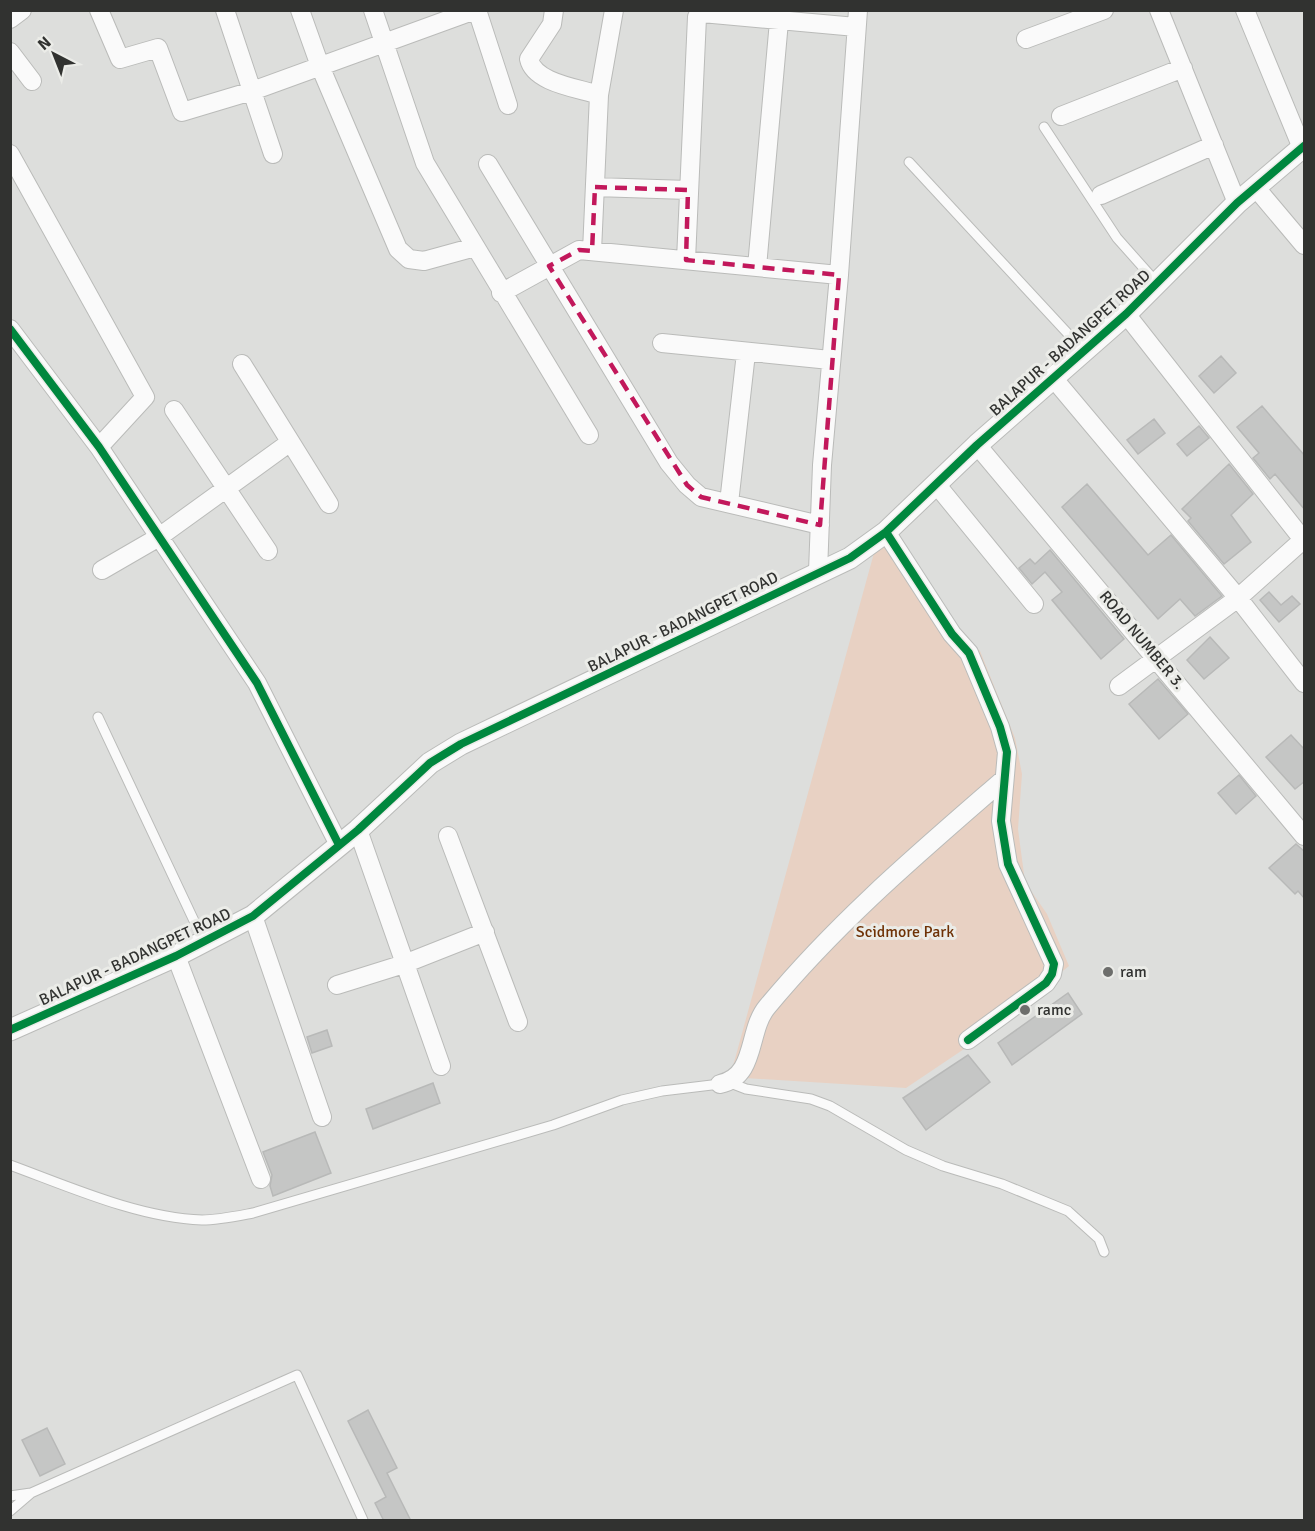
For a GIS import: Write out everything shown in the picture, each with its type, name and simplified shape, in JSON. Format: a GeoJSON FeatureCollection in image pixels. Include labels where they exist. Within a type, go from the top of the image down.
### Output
{"type":"FeatureCollection","features":[{"type":"Feature","properties":{"kind":"street"},"geometry":{"type":"LineString","coordinates":[[10,19],[22,10]]}},
{"type":"Feature","properties":{"kind":"street"},"geometry":{"type":"LineString","coordinates":[[99,10],[120,59],[158,48],[182,112],[252,91],[476,10],[508,105]]}},
{"type":"Feature","properties":{"kind":"street"},"geometry":{"type":"LineString","coordinates":[[225,10],[273,154]]}},
{"type":"Feature","properties":{"kind":"street"},"geometry":{"type":"LineString","coordinates":[[300,10],[320,66],[398,249],[409,259],[424,261],[475,247]]}},
{"type":"Feature","properties":{"kind":"street"},"geometry":{"type":"LineString","coordinates":[[372,10],[424,163],[589,435]]}},
{"type":"Feature","properties":{"kind":"street"},"geometry":{"type":"LineString","coordinates":[[554,10],[552,24],[529,59],[531,68],[539,75],[599,95]]}},
{"type":"Feature","properties":{"kind":"street"},"geometry":{"type":"LineString","coordinates":[[592,251],[599,95],[614,10]]}},
{"type":"Feature","properties":{"kind":"street"},"geometry":{"type":"LineString","coordinates":[[1026,39],[1076,16],[1104,10]]}},
{"type":"Feature","properties":{"kind":"street"},"geometry":{"type":"LineString","coordinates":[[1160,10],[1237,203]]}},
{"type":"Feature","properties":{"kind":"street"},"geometry":{"type":"LineString","coordinates":[[1245,10],[1303,147]]}},
{"type":"Feature","properties":{"kind":"street"},"geometry":{"type":"LineString","coordinates":[[686,260],[697,16],[702,13],[857,19],[839,275],[830,360],[818,572]]}},
{"type":"Feature","properties":{"kind":"street"},"geometry":{"type":"LineString","coordinates":[[757,267],[780,15]]}},
{"type":"Feature","properties":{"kind":"street"},"geometry":{"type":"LineString","coordinates":[[10,52],[32,81]]}},
{"type":"Feature","properties":{"kind":"street"},"geometry":{"type":"LineString","coordinates":[[499,78],[531,68]]}},
{"type":"Feature","properties":{"kind":"street"},"geometry":{"type":"LineString","coordinates":[[1061,116],[1183,68]]}},
{"type":"Feature","properties":{"kind":"street"},"geometry":{"type":"LineString","coordinates":[[1101,195],[1214,145]]}},
{"type":"Feature","properties":{"kind":"street","name":"BALAPUR - BADANGPET ROAD"},"geometry":{"type":"LineString","coordinates":[[10,1030],[176,956],[253,916],[358,830],[430,763],[461,744],[850,558],[886,532],[977,445],[1126,314],[1237,203],[1303,147]]}},
{"type":"Feature","properties":{"kind":"street"},"geometry":{"type":"LineString","coordinates":[[10,154],[145,397],[99,447]]}},
{"type":"Feature","properties":{"kind":"street"},"geometry":{"type":"LineString","coordinates":[[488,164],[669,464],[687,485],[701,497],[820,525]]}},
{"type":"Feature","properties":{"kind":"street"},"geometry":{"type":"LineString","coordinates":[[595,187],[688,190]]}},
{"type":"Feature","properties":{"kind":"street"},"geometry":{"type":"LineString","coordinates":[[1256,188],[1305,244]]}},
{"type":"Feature","properties":{"kind":"street"},"geometry":{"type":"LineString","coordinates":[[501,293],[579,250],[839,275]]}},
{"type":"Feature","properties":{"kind":"street"},"geometry":{"type":"LineString","coordinates":[[1119,686],[1156,656],[1238,598],[1304,540],[1126,314]]}},
{"type":"Feature","properties":{"kind":"street"},"geometry":{"type":"LineString","coordinates":[[10,329],[99,447],[257,683],[339,845]]}},
{"type":"Feature","properties":{"kind":"street"},"geometry":{"type":"LineString","coordinates":[[662,343],[830,360]]}},
{"type":"Feature","properties":{"kind":"street"},"geometry":{"type":"LineString","coordinates":[[729,503],[746,352]]}},
{"type":"Feature","properties":{"kind":"street"},"geometry":{"type":"LineString","coordinates":[[242,364],[329,504]]}},
{"type":"Feature","properties":{"kind":"street"},"geometry":{"type":"LineString","coordinates":[[1054,379],[1238,598],[1305,683]]}},
{"type":"Feature","properties":{"kind":"street"},"geometry":{"type":"LineString","coordinates":[[174,410],[268,550]]}},
{"type":"Feature","properties":{"kind":"street"},"geometry":{"type":"LineString","coordinates":[[102,570],[159,537],[289,443]]}},
{"type":"Feature","properties":{"kind":"street","name":"ROAD NUMBER 3."},"geometry":{"type":"LineString","coordinates":[[977,445],[1305,836]]}},
{"type":"Feature","properties":{"kind":"street"},"geometry":{"type":"LineString","coordinates":[[936,484],[1034,604]]}},
{"type":"Feature","properties":{"kind":"street"},"geometry":{"type":"LineString","coordinates":[[886,532],[952,634],[969,653],[1000,727],[1007,752],[1001,821],[1008,864],[1054,964],[1052,974],[1046,983],[968,1040]]}},
{"type":"Feature","properties":{"kind":"street"},"geometry":{"type":"LineString","coordinates":[[724,1083],[749,1060],[752,1040],[766,1008],[829,935],[872,894],[1004,779]]}},
{"type":"Feature","properties":{"kind":"street"},"geometry":{"type":"LineString","coordinates":[[358,830],[441,1066]]}},
{"type":"Feature","properties":{"kind":"street"},"geometry":{"type":"LineString","coordinates":[[448,836],[518,1022]]}},
{"type":"Feature","properties":{"kind":"street"},"geometry":{"type":"LineString","coordinates":[[253,916],[322,1117]]}},
{"type":"Feature","properties":{"kind":"street"},"geometry":{"type":"LineString","coordinates":[[337,985],[404,964],[485,932]]}},
{"type":"Feature","properties":{"kind":"street"},"geometry":{"type":"LineString","coordinates":[[176,956],[261,1179]]}},
{"type":"Feature","properties":{"kind":"lane"},"geometry":{"type":"LineString","coordinates":[[1044,126],[1117,238],[1157,283]]}},
{"type":"Feature","properties":{"kind":"lane"},"geometry":{"type":"LineString","coordinates":[[909,162],[1084,351]]}},
{"type":"Feature","properties":{"kind":"lane"},"geometry":{"type":"LineString","coordinates":[[98,717],[204,942]]}},
{"type":"Feature","properties":{"kind":"lane"},"geometry":{"type":"LineString","coordinates":[[10,1166],[87,1193],[164,1216],[204,1220],[253,1213],[553,1125],[622,1100],[662,1091],[724,1083],[746,1089],[811,1099],[830,1106],[906,1150],[943,1166],[1002,1184],[1068,1211],[1099,1239],[1104,1252]]}},
{"type":"Feature","properties":{"kind":"lane"},"geometry":{"type":"LineString","coordinates":[[10,1496],[31,1493],[297,1375],[363,1521]]}},
{"type":"Feature","properties":{"kind":"lane"},"geometry":{"type":"LineString","coordinates":[[10,1511],[31,1493]]}},
{"type":"Feature","properties":{"kind":"highlighted area"},"geometry":{"type":"Polygon","coordinates":[[[595,187],[688,190],[686,260],[839,275],[820,525],[701,497],[687,485],[549,266],[579,250],[592,251],[595,187]]]}},
{"type":"Feature","properties":{"kind":"green space","name":"Scidmore Park"},"geometry":{"type":"Polygon","coordinates":[[[877,542],[914,559],[945,620],[980,651],[1015,738],[1022,774],[1018,829],[1025,882],[1047,914],[1069,966],[973,1043],[906,1088],[730,1077],[877,542]]]}},
{"type":"Feature","properties":{"kind":"building"},"geometry":{"type":"Polygon","coordinates":[[[1221,356],[1236,373],[1214,393],[1199,376],[1221,356]]]}},
{"type":"Feature","properties":{"kind":"building"},"geometry":{"type":"Polygon","coordinates":[[[1262,406],[1305,456],[1305,510],[1275,474],[1270,479],[1253,458],[1259,453],[1237,427],[1262,406]]]}},
{"type":"Feature","properties":{"kind":"building"},"geometry":{"type":"Polygon","coordinates":[[[1154,419],[1165,433],[1138,454],[1127,440],[1154,419]]]}},
{"type":"Feature","properties":{"kind":"building"},"geometry":{"type":"Polygon","coordinates":[[[1199,426],[1209,438],[1187,456],[1177,444],[1199,426]]]}},
{"type":"Feature","properties":{"kind":"building"},"geometry":{"type":"Polygon","coordinates":[[[1229,464],[1253,494],[1231,515],[1251,542],[1224,564],[1188,521],[1191,518],[1182,509],[1229,464]]]}},
{"type":"Feature","properties":{"kind":"building"},"geometry":{"type":"Polygon","coordinates":[[[1087,484],[1148,555],[1171,535],[1222,596],[1195,616],[1180,599],[1158,619],[1062,507],[1087,484]]]}},
{"type":"Feature","properties":{"kind":"building"},"geometry":{"type":"Polygon","coordinates":[[[1050,550],[1124,639],[1101,659],[1052,600],[1062,592],[1045,572],[1032,584],[1019,568],[1030,559],[1035,564],[1050,550]]]}},
{"type":"Feature","properties":{"kind":"building"},"geometry":{"type":"Polygon","coordinates":[[[1269,592],[1281,605],[1292,596],[1300,604],[1279,622],[1260,600],[1269,592]]]}},
{"type":"Feature","properties":{"kind":"building"},"geometry":{"type":"Polygon","coordinates":[[[1210,637],[1229,658],[1204,679],[1187,660],[1210,637]]]}},
{"type":"Feature","properties":{"kind":"building"},"geometry":{"type":"Polygon","coordinates":[[[1158,679],[1188,714],[1159,739],[1129,704],[1158,679]]]}},
{"type":"Feature","properties":{"kind":"building"},"geometry":{"type":"Polygon","coordinates":[[[1291,735],[1305,750],[1305,781],[1295,789],[1266,757],[1291,735]]]}},
{"type":"Feature","properties":{"kind":"building"},"geometry":{"type":"Polygon","coordinates":[[[1239,775],[1256,796],[1236,814],[1218,793],[1239,775]]]}},
{"type":"Feature","properties":{"kind":"building"},"geometry":{"type":"Polygon","coordinates":[[[1296,844],[1305,852],[1305,899],[1298,891],[1295,894],[1269,868],[1296,844]]]}},
{"type":"Feature","properties":{"kind":"building"},"geometry":{"type":"Polygon","coordinates":[[[1068,993],[1082,1014],[1012,1065],[998,1043],[1068,993]]]}},
{"type":"Feature","properties":{"kind":"building"},"geometry":{"type":"Polygon","coordinates":[[[327,1030],[332,1046],[312,1053],[307,1037],[327,1030]]]}},
{"type":"Feature","properties":{"kind":"building"},"geometry":{"type":"Polygon","coordinates":[[[968,1055],[990,1082],[926,1130],[903,1098],[968,1055]]]}},
{"type":"Feature","properties":{"kind":"building"},"geometry":{"type":"Polygon","coordinates":[[[433,1083],[440,1103],[373,1129],[366,1109],[433,1083]]]}},
{"type":"Feature","properties":{"kind":"building"},"geometry":{"type":"Polygon","coordinates":[[[315,1132],[331,1173],[273,1196],[270,1186],[272,1175],[263,1152],[315,1132]]]}},
{"type":"Feature","properties":{"kind":"building"},"geometry":{"type":"Polygon","coordinates":[[[368,1410],[397,1468],[387,1473],[411,1521],[384,1521],[375,1503],[386,1497],[348,1421],[368,1410]]]}},
{"type":"Feature","properties":{"kind":"building"},"geometry":{"type":"Polygon","coordinates":[[[47,1428],[65,1464],[40,1476],[22,1440],[47,1428]]]}},
{"type":"Feature","properties":{"kind":"cycle path"},"geometry":{"type":"LineString","coordinates":[[10,1030],[176,956],[253,916],[358,830],[430,763],[461,744],[850,558],[886,532],[977,445],[1126,314],[1237,203],[1304,146]]}},
{"type":"Feature","properties":{"kind":"cycle path"},"geometry":{"type":"LineString","coordinates":[[10,329],[99,447],[257,683],[339,845]]}},
{"type":"Feature","properties":{"kind":"cycle path"},"geometry":{"type":"LineString","coordinates":[[886,532],[952,634],[969,653],[1000,727],[1007,752],[1001,821],[1008,864],[1054,964],[1052,974],[1046,983],[968,1040]]}},
{"type":"Feature","properties":{"kind":"place","name":"ram"},"geometry":{"type":"Point","coordinates":[1108,972]}},
{"type":"Feature","properties":{"kind":"place","name":"ramc"},"geometry":{"type":"Point","coordinates":[1025,1010]}}]}
